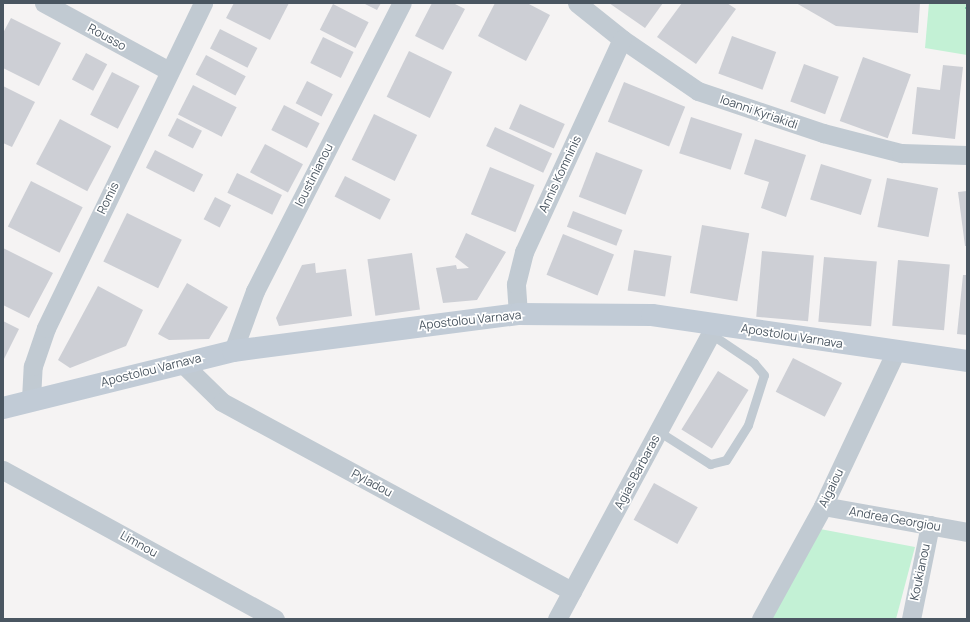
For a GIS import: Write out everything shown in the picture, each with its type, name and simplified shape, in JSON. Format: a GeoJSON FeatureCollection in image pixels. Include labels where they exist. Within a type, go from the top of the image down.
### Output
{"type":"FeatureCollection","features":[{"type":"Feature","properties":{"kind":"main road","name":"Apostolou Varnava"},"geometry":{"type":"LineString","coordinates":[[3,408],[31,399],[181,362],[233,351],[518,314],[652,315],[714,329],[967,361]]}},
{"type":"Feature","properties":{"kind":"street","name":"Rousso"},"geometry":{"type":"LineString","coordinates":[[44,3],[169,71]]}},
{"type":"Feature","properties":{"kind":"street","name":"Romis"},"geometry":{"type":"LineString","coordinates":[[31,399],[33,366],[46,328],[203,3]]}},
{"type":"Feature","properties":{"kind":"street","name":"Ioustinianou"},"geometry":{"type":"LineString","coordinates":[[233,351],[255,291],[402,3]]}},
{"type":"Feature","properties":{"kind":"street","name":"Ioanni Kyriakidi"},"geometry":{"type":"LineString","coordinates":[[577,3],[622,39],[698,91],[823,133],[901,153],[967,155]]}},
{"type":"Feature","properties":{"kind":"street","name":"Annis Komninis"},"geometry":{"type":"LineString","coordinates":[[518,314],[516,284],[524,252],[622,39]]}},
{"type":"Feature","properties":{"kind":"street","name":"Agias Barbaras"},"geometry":{"type":"LineString","coordinates":[[557,619],[714,329]]}},
{"type":"Feature","properties":{"kind":"street","name":"Aigaiou"},"geometry":{"type":"LineString","coordinates":[[761,619],[823,506],[895,353]]}},
{"type":"Feature","properties":{"kind":"street","name":"Pyladou"},"geometry":{"type":"LineString","coordinates":[[181,362],[222,402],[572,591]]}},
{"type":"Feature","properties":{"kind":"street","name":"Limnou"},"geometry":{"type":"LineString","coordinates":[[3,470],[274,619]]}},
{"type":"Feature","properties":{"kind":"street","name":"Andrea Georgiou"},"geometry":{"type":"LineString","coordinates":[[823,506],[967,532]]}},
{"type":"Feature","properties":{"kind":"street","name":"Koukianou"},"geometry":{"type":"LineString","coordinates":[[911,619],[930,525]]}},
{"type":"Feature","properties":{"kind":"lane"},"geometry":{"type":"LineString","coordinates":[[658,431],[710,464],[726,460],[748,425],[764,375],[754,363],[714,329]]}},
{"type":"Feature","properties":{"kind":"green space"},"geometry":{"type":"Polygon","coordinates":[[[929,3],[967,3],[967,55],[925,48],[929,3]]]}},
{"type":"Feature","properties":{"kind":"green space"},"geometry":{"type":"Polygon","coordinates":[[[820,529],[915,547],[896,619],[767,619],[820,529]]]}},
{"type":"Feature","properties":{"kind":"building"},"geometry":{"type":"Polygon","coordinates":[[[234,3],[289,3],[270,40],[226,18],[234,3]]]}},
{"type":"Feature","properties":{"kind":"building"},"geometry":{"type":"Polygon","coordinates":[[[363,3],[381,3],[377,10],[363,3]]]}},
{"type":"Feature","properties":{"kind":"building"},"geometry":{"type":"Polygon","coordinates":[[[432,3],[453,3],[465,9],[443,50],[415,36],[432,3]]]}},
{"type":"Feature","properties":{"kind":"building"},"geometry":{"type":"Polygon","coordinates":[[[495,3],[527,3],[550,15],[526,61],[478,36],[495,3]]]}},
{"type":"Feature","properties":{"kind":"building"},"geometry":{"type":"Polygon","coordinates":[[[609,3],[663,3],[645,28],[609,3]]]}},
{"type":"Feature","properties":{"kind":"building"},"geometry":{"type":"Polygon","coordinates":[[[682,3],[727,3],[736,9],[696,64],[657,37],[682,3]]]}},
{"type":"Feature","properties":{"kind":"building"},"geometry":{"type":"Polygon","coordinates":[[[796,3],[920,3],[918,33],[836,26],[796,3]]]}},
{"type":"Feature","properties":{"kind":"building"},"geometry":{"type":"Polygon","coordinates":[[[333,4],[369,22],[355,48],[320,30],[333,4]]]}},
{"type":"Feature","properties":{"kind":"building"},"geometry":{"type":"Polygon","coordinates":[[[11,18],[61,43],[39,86],[3,68],[3,33],[11,18]]]}},
{"type":"Feature","properties":{"kind":"building"},"geometry":{"type":"Polygon","coordinates":[[[220,29],[257,48],[247,68],[210,49],[220,29]]]}},
{"type":"Feature","properties":{"kind":"building"},"geometry":{"type":"Polygon","coordinates":[[[732,36],[776,52],[762,90],[718,74],[732,36]]]}},
{"type":"Feature","properties":{"kind":"building"},"geometry":{"type":"Polygon","coordinates":[[[323,37],[354,52],[341,78],[310,63],[323,37]]]}},
{"type":"Feature","properties":{"kind":"building"},"geometry":{"type":"Polygon","coordinates":[[[409,51],[452,72],[430,118],[387,97],[409,51]]]}},
{"type":"Feature","properties":{"kind":"building"},"geometry":{"type":"Polygon","coordinates":[[[86,53],[107,64],[93,91],[72,79],[86,53]]]}},
{"type":"Feature","properties":{"kind":"building"},"geometry":{"type":"Polygon","coordinates":[[[206,55],[246,76],[235,96],[196,74],[206,55]]]}},
{"type":"Feature","properties":{"kind":"building"},"geometry":{"type":"Polygon","coordinates":[[[863,57],[911,74],[888,138],[840,121],[863,57]]]}},
{"type":"Feature","properties":{"kind":"building"},"geometry":{"type":"Polygon","coordinates":[[[804,64],[839,77],[825,114],[790,102],[804,64]]]}},
{"type":"Feature","properties":{"kind":"building"},"geometry":{"type":"Polygon","coordinates":[[[943,65],[963,67],[955,139],[912,134],[917,87],[940,90],[943,65]]]}},
{"type":"Feature","properties":{"kind":"building"},"geometry":{"type":"Polygon","coordinates":[[[112,72],[140,86],[118,129],[90,115],[112,72]]]}},
{"type":"Feature","properties":{"kind":"building"},"geometry":{"type":"Polygon","coordinates":[[[307,81],[333,94],[321,116],[296,103],[307,81]]]}},
{"type":"Feature","properties":{"kind":"building"},"geometry":{"type":"Polygon","coordinates":[[[624,82],[685,107],[669,147],[608,122],[624,82]]]}},
{"type":"Feature","properties":{"kind":"building"},"geometry":{"type":"Polygon","coordinates":[[[193,85],[237,107],[222,137],[178,114],[193,85]]]}},
{"type":"Feature","properties":{"kind":"building"},"geometry":{"type":"Polygon","coordinates":[[[3,86],[35,102],[12,147],[3,143],[3,86]]]}},
{"type":"Feature","properties":{"kind":"building"},"geometry":{"type":"Polygon","coordinates":[[[520,104],[565,124],[554,149],[509,129],[520,104]]]}},
{"type":"Feature","properties":{"kind":"building"},"geometry":{"type":"Polygon","coordinates":[[[284,105],[320,123],[307,148],[271,130],[284,105]]]}},
{"type":"Feature","properties":{"kind":"building"},"geometry":{"type":"Polygon","coordinates":[[[374,114],[417,135],[395,181],[352,160],[374,114]]]}},
{"type":"Feature","properties":{"kind":"building"},"geometry":{"type":"Polygon","coordinates":[[[691,117],[742,134],[731,170],[679,153],[691,117]]]}},
{"type":"Feature","properties":{"kind":"building"},"geometry":{"type":"Polygon","coordinates":[[[177,118],[202,131],[193,149],[168,136],[177,118]]]}},
{"type":"Feature","properties":{"kind":"building"},"geometry":{"type":"Polygon","coordinates":[[[60,119],[111,146],[87,191],[36,164],[60,119]]]}},
{"type":"Feature","properties":{"kind":"building"},"geometry":{"type":"Polygon","coordinates":[[[495,127],[552,154],[543,173],[486,146],[495,127]]]}},
{"type":"Feature","properties":{"kind":"building"},"geometry":{"type":"Polygon","coordinates":[[[755,139],[806,155],[786,217],[761,208],[769,182],[744,174],[755,139]]]}},
{"type":"Feature","properties":{"kind":"building"},"geometry":{"type":"Polygon","coordinates":[[[265,144],[303,164],[288,192],[250,172],[265,144]]]}},
{"type":"Feature","properties":{"kind":"building"},"geometry":{"type":"Polygon","coordinates":[[[155,150],[203,175],[194,192],[146,168],[155,150]]]}},
{"type":"Feature","properties":{"kind":"building"},"geometry":{"type":"Polygon","coordinates":[[[596,152],[643,170],[625,215],[579,197],[596,152]]]}},
{"type":"Feature","properties":{"kind":"building"},"geometry":{"type":"Polygon","coordinates":[[[821,164],[872,179],[861,215],[810,199],[821,164]]]}},
{"type":"Feature","properties":{"kind":"building"},"geometry":{"type":"Polygon","coordinates":[[[490,167],[535,185],[515,232],[471,214],[490,167]]]}},
{"type":"Feature","properties":{"kind":"building"},"geometry":{"type":"Polygon","coordinates":[[[237,173],[282,195],[272,215],[227,193],[237,173]]]}},
{"type":"Feature","properties":{"kind":"building"},"geometry":{"type":"Polygon","coordinates":[[[345,176],[390,199],[380,220],[335,196],[345,176]]]}},
{"type":"Feature","properties":{"kind":"building"},"geometry":{"type":"Polygon","coordinates":[[[887,178],[938,188],[929,237],[877,227],[887,178]]]}},
{"type":"Feature","properties":{"kind":"building"},"geometry":{"type":"Polygon","coordinates":[[[31,181],[83,207],[60,253],[8,226],[31,181]]]}},
{"type":"Feature","properties":{"kind":"building"},"geometry":{"type":"Polygon","coordinates":[[[967,191],[967,246],[965,246],[958,192],[967,191]]]}},
{"type":"Feature","properties":{"kind":"building"},"geometry":{"type":"Polygon","coordinates":[[[215,197],[231,205],[220,227],[204,219],[215,197]]]}},
{"type":"Feature","properties":{"kind":"building"},"geometry":{"type":"Polygon","coordinates":[[[573,211],[622,230],[616,246],[567,227],[573,211]]]}},
{"type":"Feature","properties":{"kind":"building"},"geometry":{"type":"Polygon","coordinates":[[[127,213],[182,240],[158,288],[103,262],[127,213]]]}},
{"type":"Feature","properties":{"kind":"building"},"geometry":{"type":"Polygon","coordinates":[[[702,225],[749,233],[737,301],[690,293],[702,225]]]}},
{"type":"Feature","properties":{"kind":"building"},"geometry":{"type":"Polygon","coordinates":[[[466,233],[506,252],[477,300],[443,303],[436,268],[456,265],[457,269],[469,268],[455,257],[466,233]]]}},
{"type":"Feature","properties":{"kind":"building"},"geometry":{"type":"Polygon","coordinates":[[[563,234],[614,255],[598,295],[547,275],[563,234]]]}},
{"type":"Feature","properties":{"kind":"building"},"geometry":{"type":"Polygon","coordinates":[[[3,248],[53,273],[29,318],[3,305],[3,248]]]}},
{"type":"Feature","properties":{"kind":"building"},"geometry":{"type":"Polygon","coordinates":[[[634,250],[672,256],[665,296],[628,290],[634,250]]]}},
{"type":"Feature","properties":{"kind":"building"},"geometry":{"type":"Polygon","coordinates":[[[762,251],[814,256],[808,321],[756,317],[762,251]]]}},
{"type":"Feature","properties":{"kind":"building"},"geometry":{"type":"Polygon","coordinates":[[[412,253],[420,309],[375,316],[367,259],[412,253]]]}},
{"type":"Feature","properties":{"kind":"building"},"geometry":{"type":"Polygon","coordinates":[[[824,257],[877,262],[871,326],[818,322],[824,257]]]}},
{"type":"Feature","properties":{"kind":"building"},"geometry":{"type":"Polygon","coordinates":[[[898,260],[950,265],[944,330],[892,326],[898,260]]]}},
{"type":"Feature","properties":{"kind":"building"},"geometry":{"type":"Polygon","coordinates":[[[315,263],[316,273],[346,269],[352,316],[279,326],[276,318],[302,265],[315,263]]]}},
{"type":"Feature","properties":{"kind":"building"},"geometry":{"type":"Polygon","coordinates":[[[963,275],[967,275],[967,335],[957,334],[963,275]]]}},
{"type":"Feature","properties":{"kind":"building"},"geometry":{"type":"Polygon","coordinates":[[[187,283],[228,307],[209,339],[169,340],[158,334],[187,283]]]}},
{"type":"Feature","properties":{"kind":"building"},"geometry":{"type":"Polygon","coordinates":[[[98,286],[143,310],[126,346],[70,368],[58,360],[98,286]]]}},
{"type":"Feature","properties":{"kind":"building"},"geometry":{"type":"Polygon","coordinates":[[[3,321],[19,329],[3,361],[3,321]]]}},
{"type":"Feature","properties":{"kind":"building"},"geometry":{"type":"Polygon","coordinates":[[[793,358],[842,383],[825,417],[776,392],[793,358]]]}},
{"type":"Feature","properties":{"kind":"building"},"geometry":{"type":"Polygon","coordinates":[[[718,371],[749,390],[712,449],[681,430],[718,371]]]}},
{"type":"Feature","properties":{"kind":"building"},"geometry":{"type":"Polygon","coordinates":[[[654,483],[698,507],[677,544],[634,520],[654,483]]]}}]}
